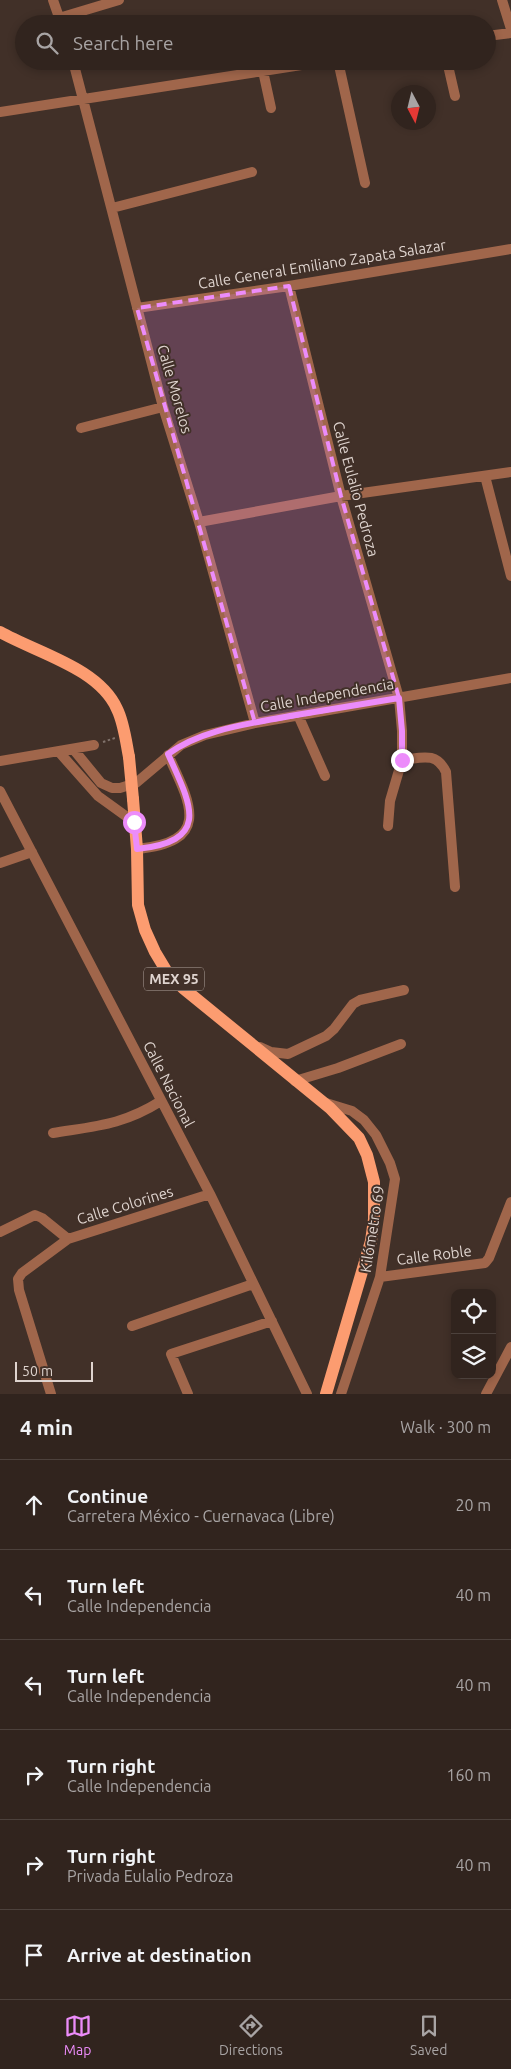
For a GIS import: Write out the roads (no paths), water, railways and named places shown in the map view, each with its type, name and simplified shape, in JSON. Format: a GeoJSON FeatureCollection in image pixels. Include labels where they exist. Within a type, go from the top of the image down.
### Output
{"type":"FeatureCollection","features":[{"type":"Feature","properties":{"kind":"main road","name":"MEX 95"},"geometry":{"type":"LineString","coordinates":[[0,632],[84,672],[106,690],[118,709],[129,757],[137,849],[138,905],[145,930],[167,972],[183,988],[320,1101],[351,1128],[359,1138],[370,1164],[374,1219],[364,1269],[326,1394]]}},
{"type":"Feature","properties":{"kind":"street"},"geometry":{"type":"LineString","coordinates":[[54,0],[58,15]]}},
{"type":"Feature","properties":{"kind":"street"},"geometry":{"type":"LineString","coordinates":[[77,15],[119,0]]}},
{"type":"Feature","properties":{"kind":"street"},"geometry":{"type":"LineString","coordinates":[[502,0],[511,29]]}},
{"type":"Feature","properties":{"kind":"street"},"geometry":{"type":"LineString","coordinates":[[496,35],[511,33]]}},
{"type":"Feature","properties":{"kind":"street","name":"Calle Morelos"},"geometry":{"type":"LineString","coordinates":[[76,70],[163,407],[199,522],[255,723]]}},
{"type":"Feature","properties":{"kind":"street"},"geometry":{"type":"LineString","coordinates":[[0,112],[269,70]]}},
{"type":"Feature","properties":{"kind":"street"},"geometry":{"type":"LineString","coordinates":[[340,70],[365,184]]}},
{"type":"Feature","properties":{"kind":"street"},"geometry":{"type":"LineString","coordinates":[[449,70],[455,96]]}},
{"type":"Feature","properties":{"kind":"street"},"geometry":{"type":"LineString","coordinates":[[263,71],[271,108]]}},
{"type":"Feature","properties":{"kind":"street"},"geometry":{"type":"LineString","coordinates":[[112,208],[252,172]]}},
{"type":"Feature","properties":{"kind":"street","name":"Calle General Emiliano Zapata Salazar"},"geometry":{"type":"LineString","coordinates":[[137,308],[288,286],[511,249]]}},
{"type":"Feature","properties":{"kind":"street","name":"Calle Eulalio Pedroza"},"geometry":{"type":"LineString","coordinates":[[288,286],[340,496],[399,698],[402,760],[390,801],[388,826]]}},
{"type":"Feature","properties":{"kind":"street"},"geometry":{"type":"LineString","coordinates":[[81,428],[163,407]]}},
{"type":"Feature","properties":{"kind":"street"},"geometry":{"type":"LineString","coordinates":[[199,522],[340,496],[511,472]]}},
{"type":"Feature","properties":{"kind":"street"},"geometry":{"type":"LineString","coordinates":[[485,476],[511,576]]}},
{"type":"Feature","properties":{"kind":"street","name":"Calle Independencia"},"geometry":{"type":"LineString","coordinates":[[74,750],[102,783],[112,788],[120,788],[136,783],[150,773],[168,754],[181,745],[205,735],[255,723],[511,678]]}},
{"type":"Feature","properties":{"kind":"street"},"geometry":{"type":"LineString","coordinates":[[298,715],[325,776]]}},
{"type":"Feature","properties":{"kind":"street"},"geometry":{"type":"LineString","coordinates":[[0,761],[74,750],[94,745]]}},
{"type":"Feature","properties":{"kind":"street"},"geometry":{"type":"LineString","coordinates":[[59,752],[98,796],[134,822]]}},
{"type":"Feature","properties":{"kind":"street"},"geometry":{"type":"LineString","coordinates":[[137,849],[166,844],[176,839],[186,830],[190,819],[183,787],[168,754]]}},
{"type":"Feature","properties":{"kind":"street"},"geometry":{"type":"LineString","coordinates":[[402,760],[432,758],[438,760],[446,772],[456,887]]}},
{"type":"Feature","properties":{"kind":"street","name":"Calle Nacional"},"geometry":{"type":"LineString","coordinates":[[0,790],[210,1194],[308,1394]]}},
{"type":"Feature","properties":{"kind":"street"},"geometry":{"type":"LineString","coordinates":[[0,863],[32,852]]}},
{"type":"Feature","properties":{"kind":"street"},"geometry":{"type":"LineString","coordinates":[[244,1039],[272,1052],[288,1054],[326,1036],[334,1029],[353,1004],[360,1000],[404,990]]}},
{"type":"Feature","properties":{"kind":"street"},"geometry":{"type":"LineString","coordinates":[[296,1081],[338,1068],[401,1044]]}},
{"type":"Feature","properties":{"kind":"street"},"geometry":{"type":"LineString","coordinates":[[53,1133],[129,1119],[161,1101]]}},
{"type":"Feature","properties":{"kind":"street","name":"Kilómetro 69"},"geometry":{"type":"LineString","coordinates":[[320,1101],[352,1111],[364,1120],[376,1134],[390,1163],[395,1179],[380,1277],[340,1394]]}},
{"type":"Feature","properties":{"kind":"street","name":"Calle Colorines"},"geometry":{"type":"LineString","coordinates":[[0,1232],[35,1214],[68,1239],[210,1194]]}},
{"type":"Feature","properties":{"kind":"street","name":"Calle Roble"},"geometry":{"type":"LineString","coordinates":[[380,1277],[485,1263],[489,1258],[511,1202]]}},
{"type":"Feature","properties":{"kind":"street"},"geometry":{"type":"LineString","coordinates":[[51,1394],[18,1279],[26,1269],[68,1239]]}},
{"type":"Feature","properties":{"kind":"street"},"geometry":{"type":"LineString","coordinates":[[132,1326],[253,1284]]}},
{"type":"Feature","properties":{"kind":"street"},"geometry":{"type":"LineString","coordinates":[[188,1394],[171,1354],[272,1321]]}},
{"type":"Feature","properties":{"kind":"street"},"geometry":{"type":"LineString","coordinates":[[486,1394],[508,1365],[511,1347]]}}]}
